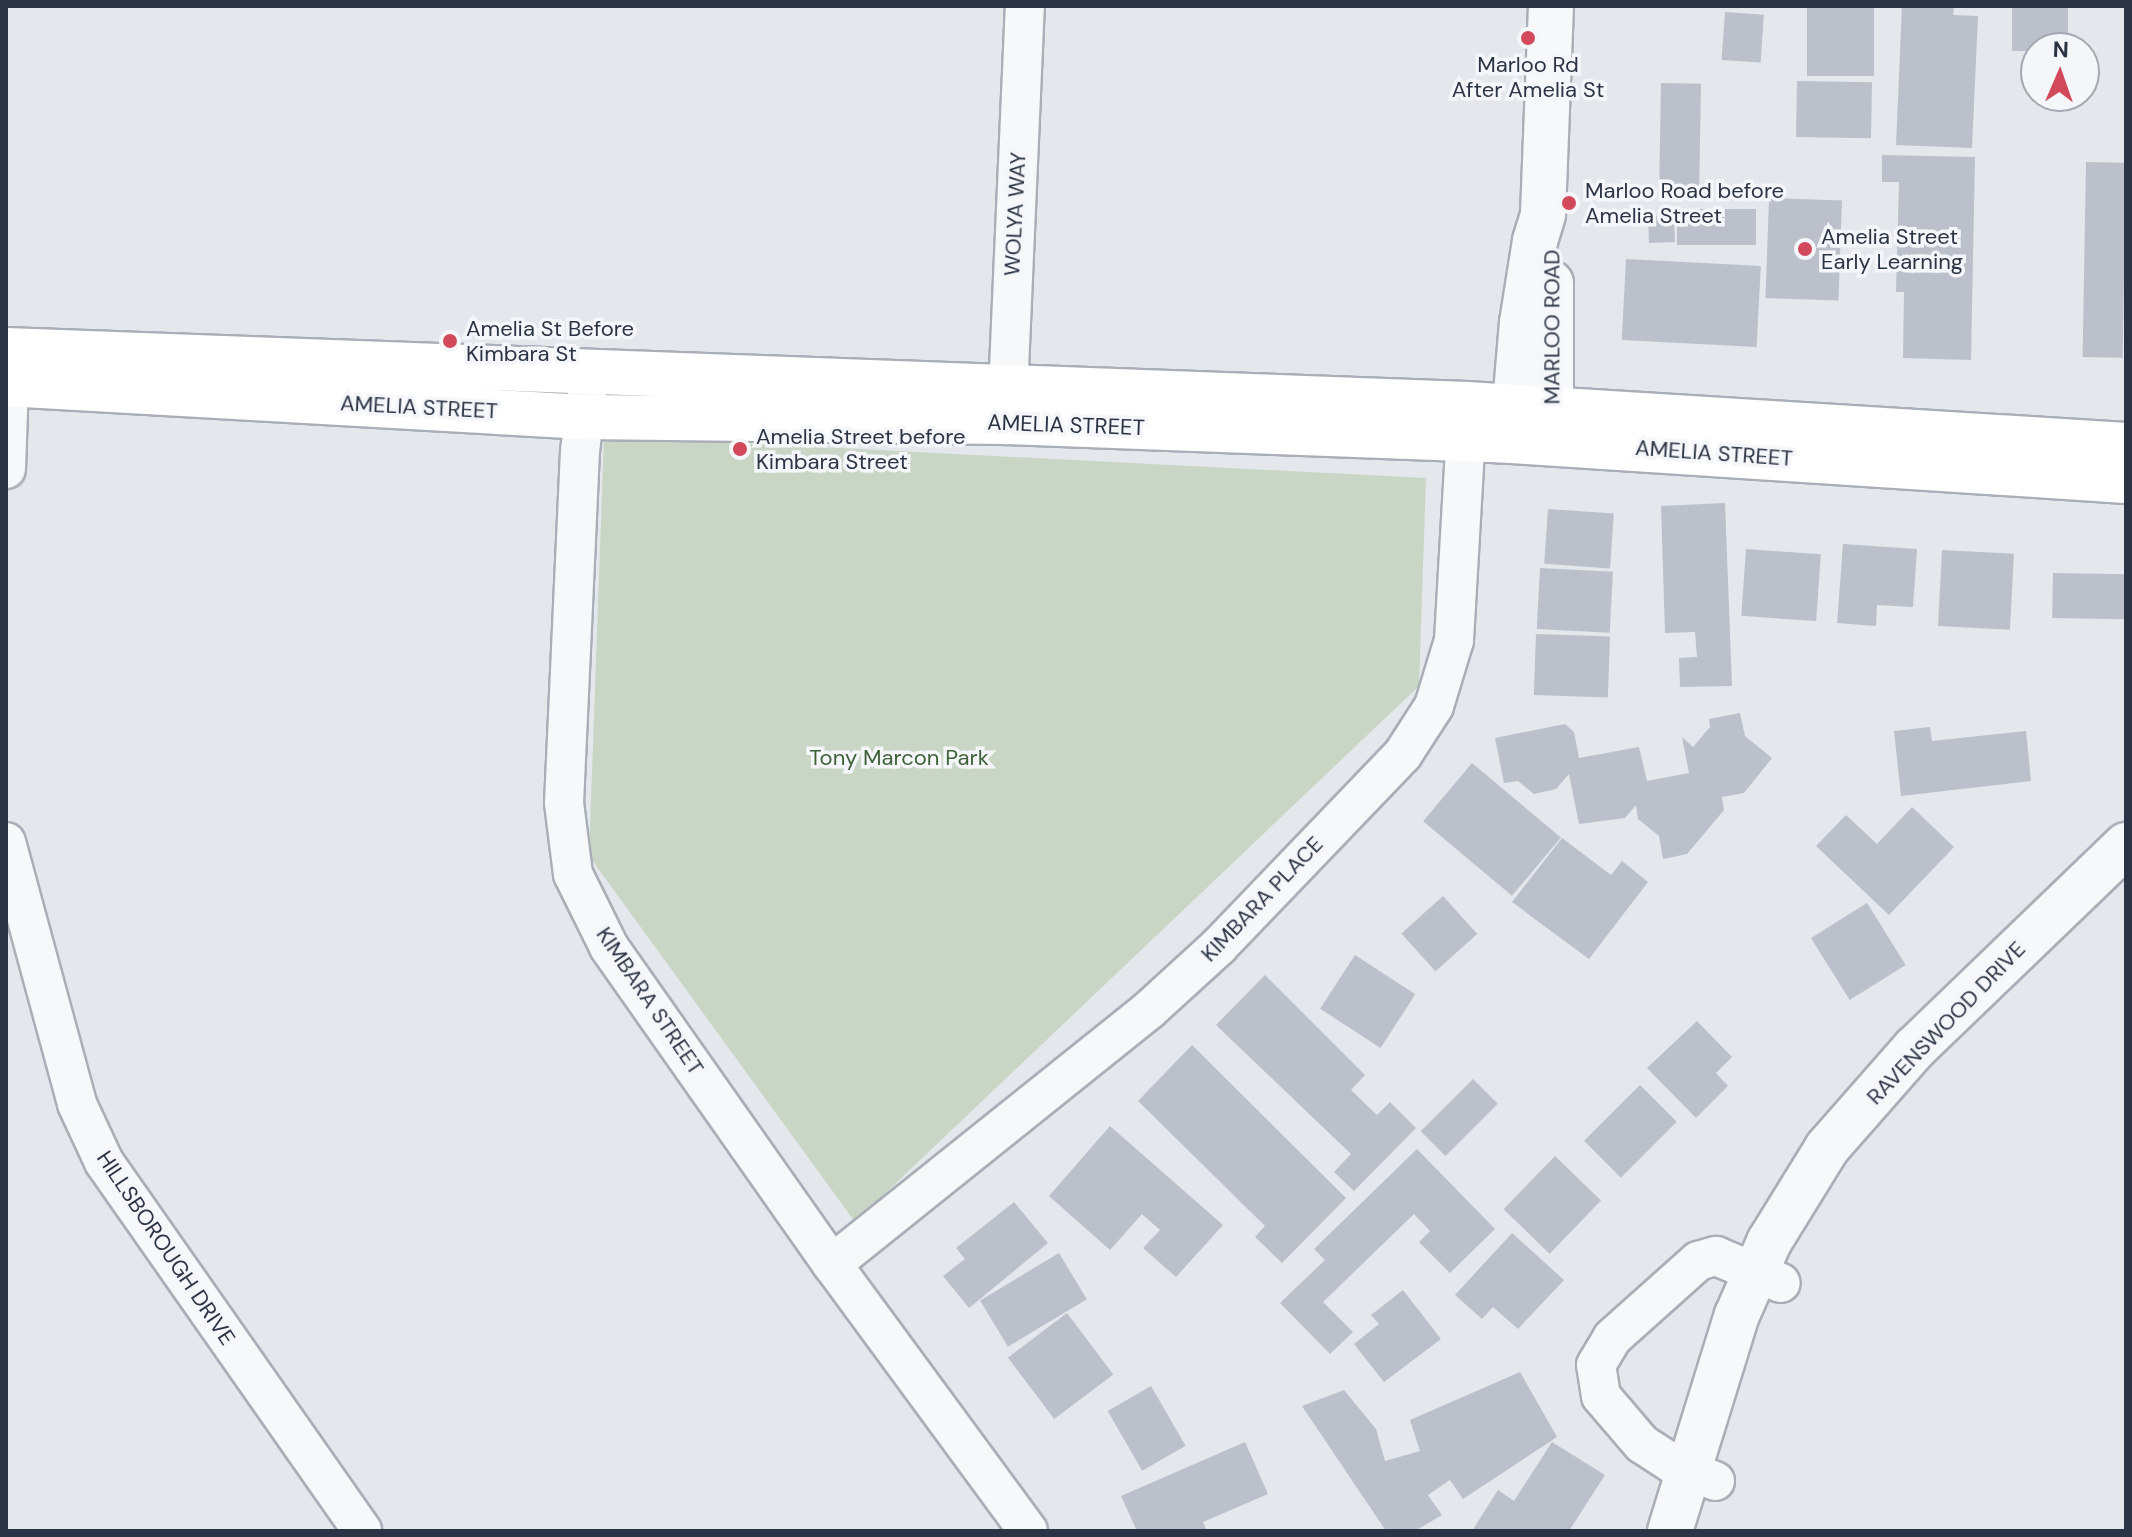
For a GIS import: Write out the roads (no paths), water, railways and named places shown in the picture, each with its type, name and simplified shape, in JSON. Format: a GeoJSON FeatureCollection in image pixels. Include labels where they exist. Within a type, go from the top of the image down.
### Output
{"type":"FeatureCollection","features":[{"type":"Feature","properties":{"kind":"main road","name":"AMELIA STREET"},"geometry":{"type":"LineString","coordinates":[[8,367],[585,417],[1006,404]]}},
{"type":"Feature","properties":{"kind":"main road","name":"AMELIA STREET"},"geometry":{"type":"LineString","coordinates":[[8,367],[589,372],[1006,404],[2126,445]]}},
{"type":"Feature","properties":{"kind":"main road","name":"AMELIA STREET"},"geometry":{"type":"LineString","coordinates":[[1532,425],[2126,481]]}},
{"type":"Feature","properties":{"kind":"street","name":"WOLYA WAY"},"geometry":{"type":"LineString","coordinates":[[1006,404],[1025,6]]}},
{"type":"Feature","properties":{"kind":"street","name":"MARLOO ROAD"},"geometry":{"type":"LineString","coordinates":[[1532,425],[1535,241],[1543,214],[1551,6]]}},
{"type":"Feature","properties":{"kind":"street"},"geometry":{"type":"LineString","coordinates":[[6,469],[8,367]]}},
{"type":"Feature","properties":{"kind":"street","name":"KIMBARA STREET"},"geometry":{"type":"LineString","coordinates":[[589,372],[580,451],[564,803],[573,874],[609,947],[832,1264],[1028,1531]]}},
{"type":"Feature","properties":{"kind":"street","name":"KIMBARA PLACE"},"geometry":{"type":"LineString","coordinates":[[832,1264],[1149,1010],[1219,946],[1403,754],[1434,706],[1454,640],[1466,422]]}},
{"type":"Feature","properties":{"kind":"street","name":"HILLSBOROUGH DRIVE"},"geometry":{"type":"LineString","coordinates":[[6,842],[77,1104],[104,1162],[357,1529]]}},
{"type":"Feature","properties":{"kind":"street","name":"RAVENSWOOD DRIVE"},"geometry":{"type":"LineString","coordinates":[[1768,1277],[1769,1242],[1827,1148],[1905,1059],[2126,845]]}},
{"type":"Feature","properties":{"kind":"street","name":"RAVENSWOOD DRIVE"},"geometry":{"type":"LineString","coordinates":[[1700,1531],[1702,1476],[1737,1315],[1900,1103],[2126,882]]}},
{"type":"Feature","properties":{"kind":"street"},"geometry":{"type":"LineString","coordinates":[[1702,1476],[1642,1444],[1601,1396],[1596,1365],[1612,1338],[1698,1261],[1716,1256],[1768,1277]]}},
{"type":"Feature","properties":{"kind":"street","name":"RAVENSWOOD DRIVE"},"geometry":{"type":"LineString","coordinates":[[1670,1531],[1702,1476]]}},
{"type":"Feature","properties":{"kind":"place","name":"Marloo Rd After Amelia St"},"geometry":{"type":"Point","coordinates":[1528,38]}},
{"type":"Feature","properties":{"kind":"place","name":"Marloo Road before Amelia Street"},"geometry":{"type":"Point","coordinates":[1569,203]}},
{"type":"Feature","properties":{"kind":"place","name":"Amelia Street Early Learning"},"geometry":{"type":"Point","coordinates":[1805,249]}},
{"type":"Feature","properties":{"kind":"place","name":"Amelia St Before Kimbara St"},"geometry":{"type":"Point","coordinates":[450,341]}},
{"type":"Feature","properties":{"kind":"place","name":"Amelia Street before Kimbara Street"},"geometry":{"type":"Point","coordinates":[740,449]}},
{"type":"Feature","properties":{"kind":"park label","name":"Tony Marcon Park"},"geometry":{"type":"Point","coordinates":[899,758]}}]}
